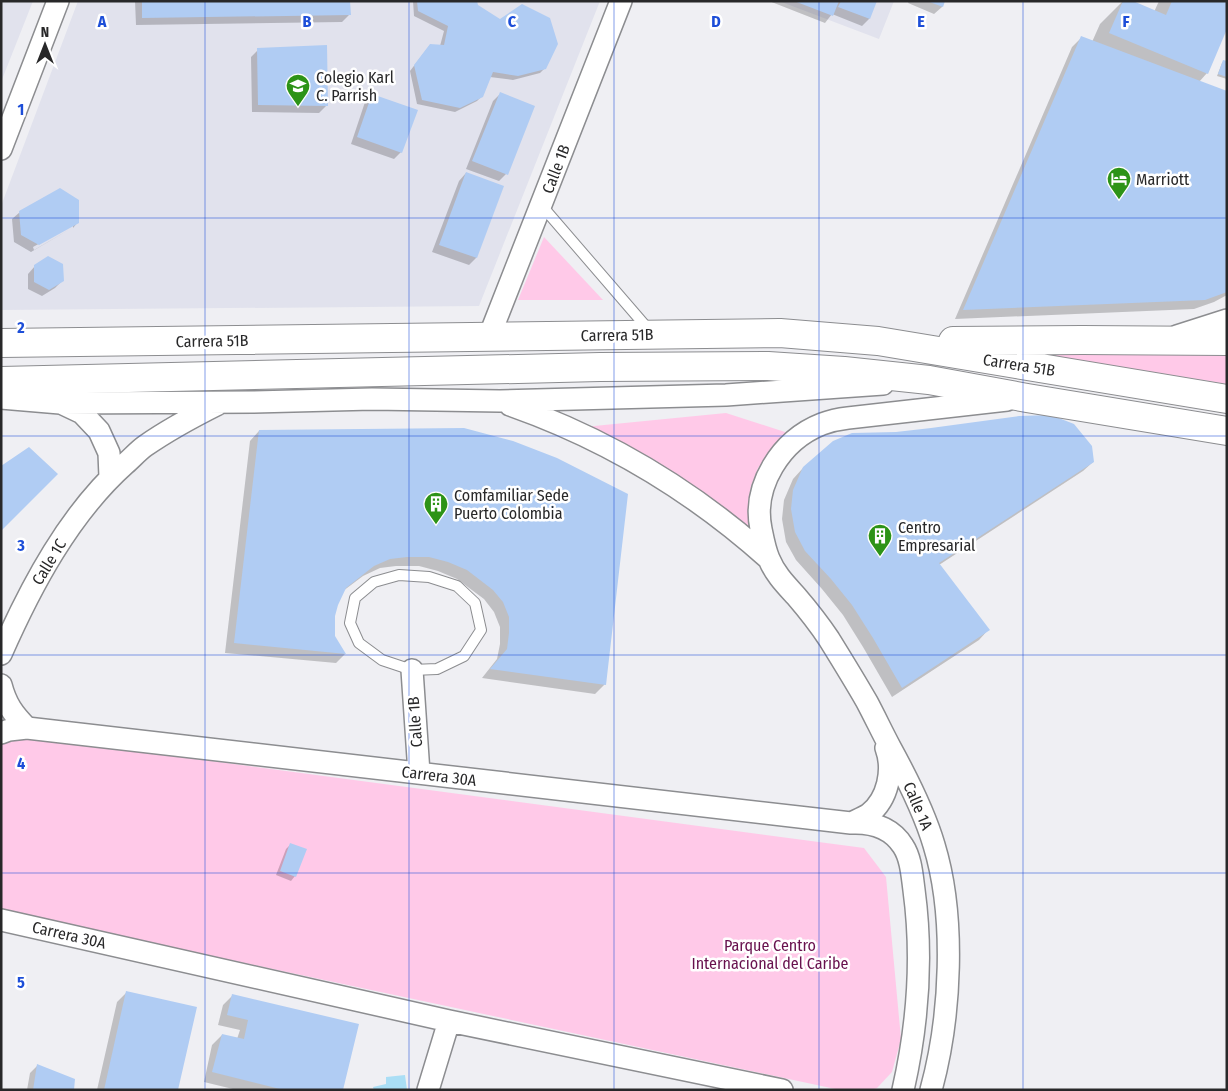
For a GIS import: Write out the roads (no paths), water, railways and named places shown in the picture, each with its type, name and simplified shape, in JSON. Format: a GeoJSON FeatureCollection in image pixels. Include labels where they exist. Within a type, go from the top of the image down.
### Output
{"type":"FeatureCollection","features":[{"type":"Feature","properties":{"kind":"main road","name":"Carrera 51B"},"geometry":{"type":"LineString","coordinates":[[1,343],[780,333],[878,342],[1227,399]]}},
{"type":"Feature","properties":{"kind":"main road"},"geometry":{"type":"LineString","coordinates":[[878,342],[1227,341]]}},
{"type":"Feature","properties":{"kind":"main road","name":"Carrera 51B"},"geometry":{"type":"LineString","coordinates":[[1,381],[600,367],[768,366],[844,371],[929,380],[1227,431]]}},
{"type":"Feature","properties":{"kind":"street"},"geometry":{"type":"LineString","coordinates":[[1,149],[58,1]]}},
{"type":"Feature","properties":{"kind":"street","name":"Calle 1B"},"geometry":{"type":"LineString","coordinates":[[489,337],[621,1]]}},
{"type":"Feature","properties":{"kind":"street"},"geometry":{"type":"LineString","coordinates":[[1166,340],[1227,320]]}},
{"type":"Feature","properties":{"kind":"street"},"geometry":{"type":"LineString","coordinates":[[1,398],[60,403],[372,399],[500,401],[726,395],[929,380]]}},
{"type":"Feature","properties":{"kind":"street"},"geometry":{"type":"LineString","coordinates":[[769,559],[760,528],[761,496],[770,470],[778,457],[805,432],[826,423],[848,418],[1027,398]]}},
{"type":"Feature","properties":{"kind":"street"},"geometry":{"type":"LineString","coordinates":[[500,401],[580,433],[631,459],[703,505],[769,559]]}},
{"type":"Feature","properties":{"kind":"street","name":"Calle 1C"},"geometry":{"type":"LineString","coordinates":[[1,654],[27,599],[58,546],[82,511],[110,478],[144,447],[182,422],[222,402]]}},
{"type":"Feature","properties":{"kind":"street"},"geometry":{"type":"LineString","coordinates":[[60,403],[82,413],[99,431],[109,453],[110,478]]}},
{"type":"Feature","properties":{"kind":"street","name":"Calle 1A"},"geometry":{"type":"LineString","coordinates":[[769,559],[779,577],[812,614],[854,679],[907,780],[929,830],[938,860],[945,899],[948,958],[946,1006],[932,1090]]}},
{"type":"Feature","properties":{"kind":"street","name":"Calle 1B"},"geometry":{"type":"LineString","coordinates":[[412,670],[419,773]]}},
{"type":"Feature","properties":{"kind":"street"},"geometry":{"type":"LineString","coordinates":[[1,685],[14,715],[27,728]]}},
{"type":"Feature","properties":{"kind":"street"},"geometry":{"type":"LineString","coordinates":[[851,823],[869,814],[882,798],[886,788],[888,753],[878,726]]}},
{"type":"Feature","properties":{"kind":"street","name":"Carrera 30A"},"geometry":{"type":"LineString","coordinates":[[1,733],[27,728],[851,823],[875,824],[896,836],[904,846],[909,857],[916,905],[919,953],[918,1001],[912,1049],[905,1081]]}},
{"type":"Feature","properties":{"kind":"street","name":"Carrera 30A"},"geometry":{"type":"LineString","coordinates":[[1,920],[449,1021],[782,1090]]}},
{"type":"Feature","properties":{"kind":"street"},"geometry":{"type":"LineString","coordinates":[[428,1090],[449,1021]]}},
{"type":"Feature","properties":{"kind":"street"},"geometry":{"type":"LineString","coordinates":[[889,1090],[905,1081]]}},
{"type":"Feature","properties":{"kind":"lane"},"geometry":{"type":"LineString","coordinates":[[542,206],[653,335]]}},
{"type":"Feature","properties":{"kind":"lane"},"geometry":{"type":"LineString","coordinates":[[399,575],[429,577],[457,586],[475,603],[481,630],[464,656],[438,669],[412,670],[382,660],[360,643],[350,623],[355,598],[374,582],[399,575]]}},
{"type":"Feature","properties":{"kind":"water"},"geometry":{"type":"Polygon","coordinates":[[[405,1075],[407,1090],[374,1090],[373,1087],[386,1084],[386,1077],[405,1075]]]}},
{"type":"Feature","properties":{"kind":"place","name":"Colegio Karl C. Parrish"},"geometry":{"type":"Point","coordinates":[298,107]}},
{"type":"Feature","properties":{"kind":"place","name":"Marriott"},"geometry":{"type":"Point","coordinates":[1119,200]}},
{"type":"Feature","properties":{"kind":"place","name":"Comfamiliar Sede Puerto Colombia"},"geometry":{"type":"Point","coordinates":[436,525]}},
{"type":"Feature","properties":{"kind":"place","name":"Centro Empresarial"},"geometry":{"type":"Point","coordinates":[880,557]}},
{"type":"Feature","properties":{"kind":"park label","name":"Parque Centro Internacional del Caribe"},"geometry":{"type":"Point","coordinates":[770,954]}}]}
